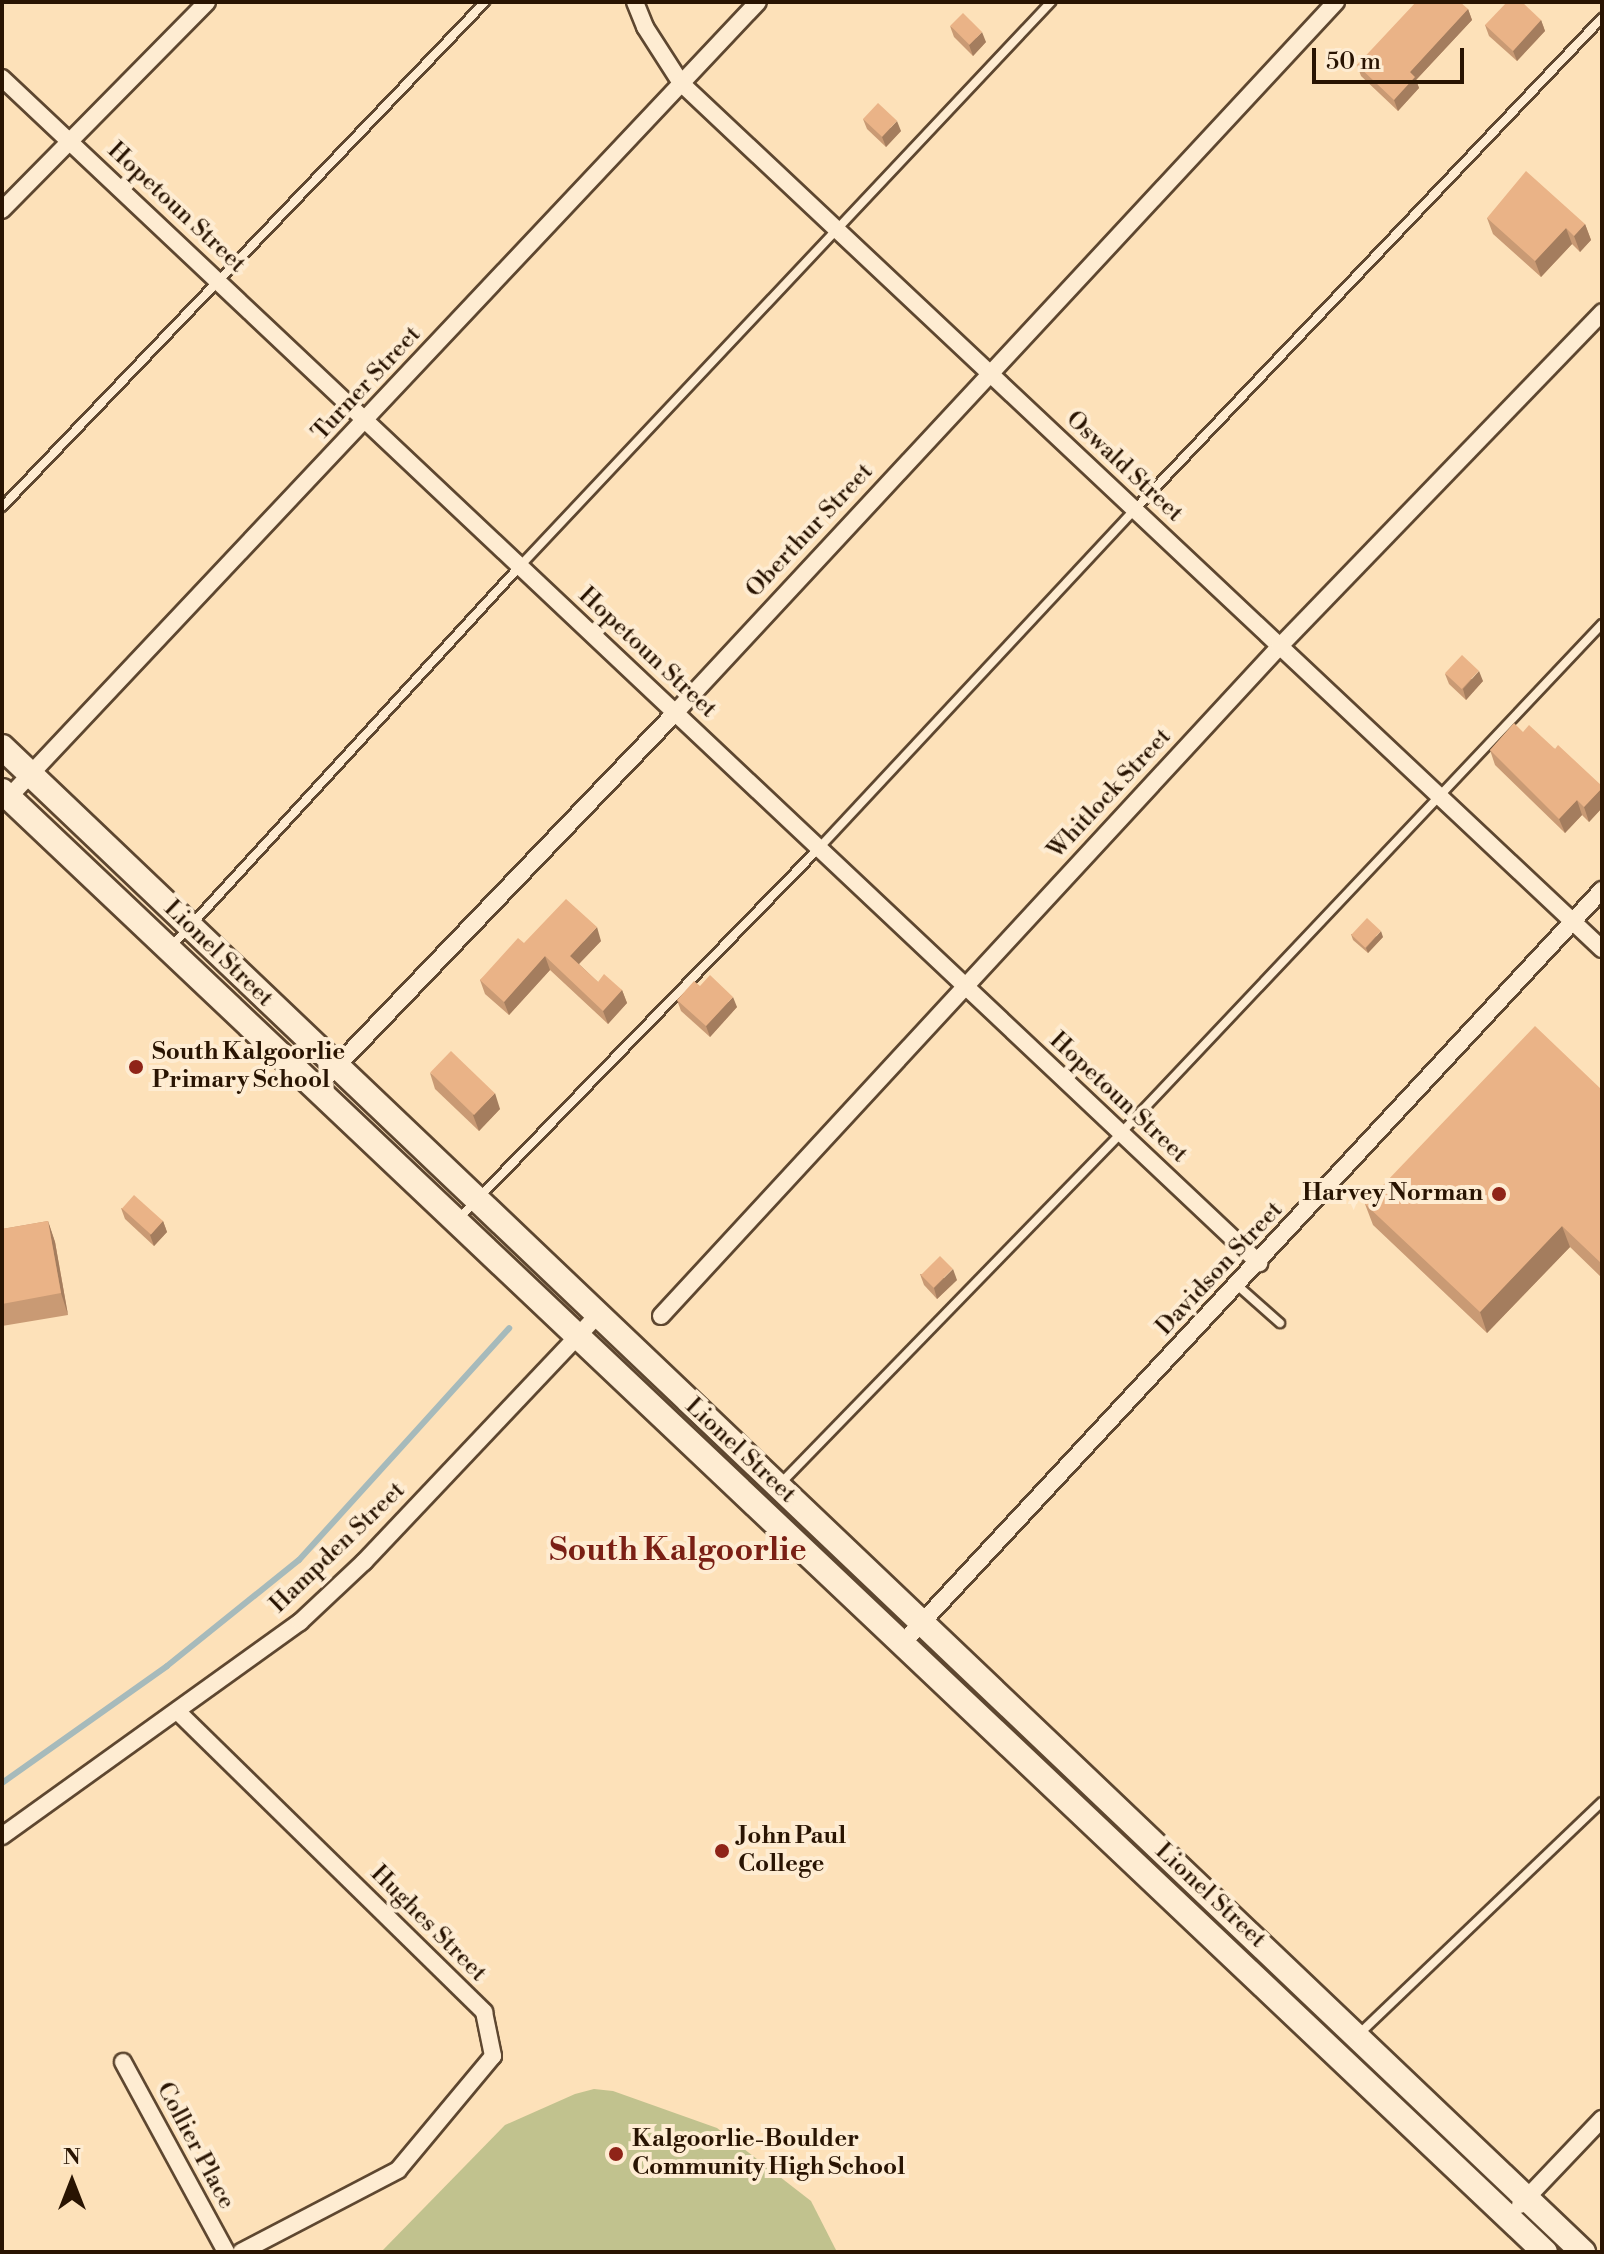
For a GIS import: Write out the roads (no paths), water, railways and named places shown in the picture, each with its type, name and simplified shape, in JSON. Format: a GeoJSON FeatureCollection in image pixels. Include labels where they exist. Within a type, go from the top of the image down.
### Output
{"type":"FeatureCollection","features":[{"type":"Feature","properties":{"kind":"street"},"geometry":{"type":"LineString","coordinates":[[2,210],[207,2]]}},
{"type":"Feature","properties":{"kind":"street","name":"Oswald Street"},"geometry":{"type":"LineString","coordinates":[[635,2],[645,27],[681,83],[1602,949]]}},
{"type":"Feature","properties":{"kind":"street","name":"Turner Street"},"geometry":{"type":"LineString","coordinates":[[5,794],[30,775],[758,2]]}},
{"type":"Feature","properties":{"kind":"street","name":"Oberthur Street"},"geometry":{"type":"LineString","coordinates":[[316,1088],[675,713],[1336,2]]}},
{"type":"Feature","properties":{"kind":"street","name":"Hopetoun Street"},"geometry":{"type":"LineString","coordinates":[[2,78],[1259,1263]]}},
{"type":"Feature","properties":{"kind":"street","name":"Whitlock Street"},"geometry":{"type":"LineString","coordinates":[[661,1316],[1280,646],[1602,312]]}},
{"type":"Feature","properties":{"kind":"street","name":"Lionel Street"},"geometry":{"type":"LineString","coordinates":[[2,747],[1583,2252]]}},
{"type":"Feature","properties":{"kind":"street","name":"Lionel Street"},"geometry":{"type":"LineString","coordinates":[[5,794],[1545,2252]]}},
{"type":"Feature","properties":{"kind":"street","name":"Davidson Street"},"geometry":{"type":"LineString","coordinates":[[902,1644],[1238,1286],[1602,890]]}},
{"type":"Feature","properties":{"kind":"street","name":"Hampden Street"},"geometry":{"type":"LineString","coordinates":[[2,1836],[300,1622],[364,1562],[597,1316]]}},
{"type":"Feature","properties":{"kind":"street","name":"Hughes Street"},"geometry":{"type":"LineString","coordinates":[[177,1711],[484,2012],[493,2056],[398,2170],[241,2252]]}},
{"type":"Feature","properties":{"kind":"street","name":"Collier Place"},"geometry":{"type":"LineString","coordinates":[[123,2062],[226,2252]]}},
{"type":"Feature","properties":{"kind":"street"},"geometry":{"type":"LineString","coordinates":[[1507,2216],[1602,2119]]}},
{"type":"Feature","properties":{"kind":"lane"},"geometry":{"type":"LineString","coordinates":[[2,507],[485,2]]}},
{"type":"Feature","properties":{"kind":"lane"},"geometry":{"type":"LineString","coordinates":[[169,949],[520,566],[1051,2]]}},
{"type":"Feature","properties":{"kind":"lane"},"geometry":{"type":"LineString","coordinates":[[456,1221],[819,848],[1135,509],[1602,18]]}},
{"type":"Feature","properties":{"kind":"lane"},"geometry":{"type":"LineString","coordinates":[[778,1487],[1121,1133],[1602,624]]}},
{"type":"Feature","properties":{"kind":"lane"},"geometry":{"type":"LineString","coordinates":[[1238,1286],[1280,1323]]}},
{"type":"Feature","properties":{"kind":"lane"},"geometry":{"type":"LineString","coordinates":[[1358,2036],[1602,1802]]}},
{"type":"Feature","properties":{"kind":"waterway"},"geometry":{"type":"LineString","coordinates":[[2,1783],[167,1666],[299,1560],[509,1328]]}},
{"type":"Feature","properties":{"kind":"place","name":"South Kalgoorlie Primary School"},"geometry":{"type":"Point","coordinates":[136,1067]}},
{"type":"Feature","properties":{"kind":"place","name":"Harvey Norman"},"geometry":{"type":"Point","coordinates":[1499,1194]}},
{"type":"Feature","properties":{"kind":"place","name":"John Paul College"},"geometry":{"type":"Point","coordinates":[722,1851]}},
{"type":"Feature","properties":{"kind":"place","name":"Kalgoorlie-Boulder Community High School"},"geometry":{"type":"Point","coordinates":[616,2154]}},
{"type":"Feature","properties":{"kind":"district","name":"South Kalgoorlie"},"geometry":{"type":"Point","coordinates":[678,1550]}}]}
